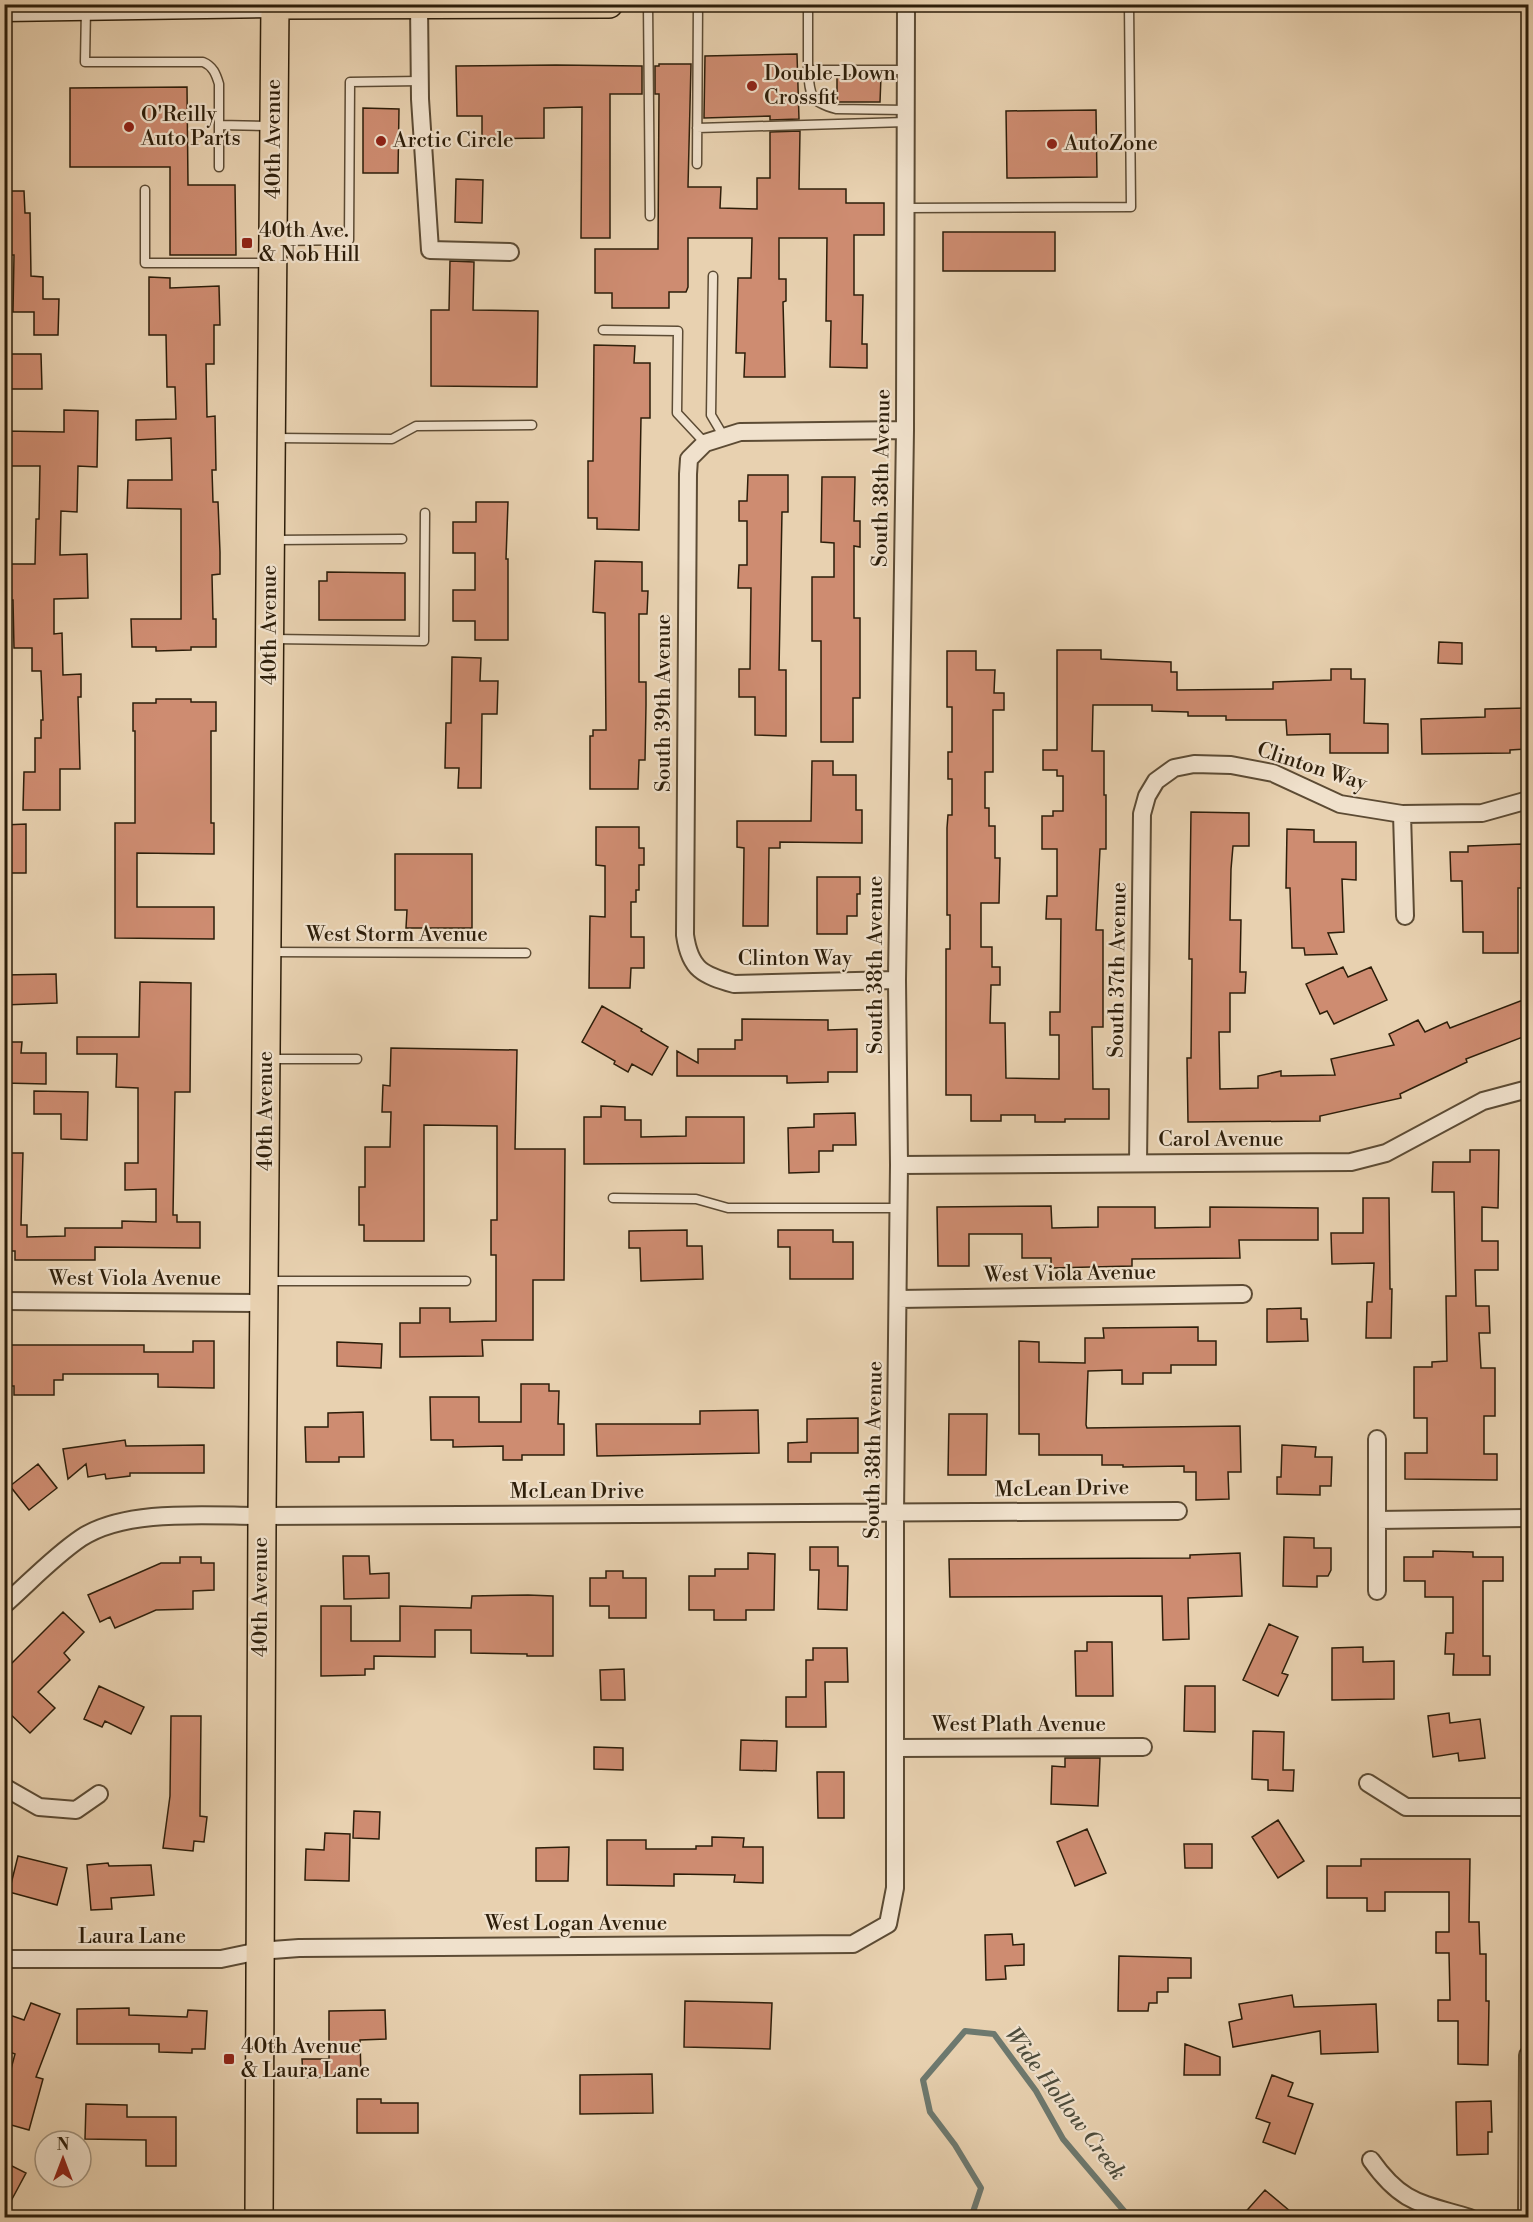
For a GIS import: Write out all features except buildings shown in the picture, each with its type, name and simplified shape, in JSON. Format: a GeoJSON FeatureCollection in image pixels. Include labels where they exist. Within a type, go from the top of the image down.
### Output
{"type":"FeatureCollection","features":[{"type":"Feature","properties":{"kind":"main road"},"geometry":{"type":"LineString","coordinates":[[4,9],[609,4]]}},
{"type":"Feature","properties":{"kind":"main road","name":"40th Avenue"},"geometry":{"type":"LineString","coordinates":[[259,2217],[262,1515],[275,5]]}},
{"type":"Feature","properties":{"kind":"street","name":"South 38th Avenue"},"geometry":{"type":"LineString","coordinates":[[888,1924],[895,1888],[895,1513],[899,1165],[897,980],[905,430],[906,4]]}},
{"type":"Feature","properties":{"kind":"street"},"geometry":{"type":"LineString","coordinates":[[419,5],[420,81],[430,250],[510,252]]}},
{"type":"Feature","properties":{"kind":"street"},"geometry":{"type":"LineString","coordinates":[[705,443],[740,432],[905,430]]}},
{"type":"Feature","properties":{"kind":"street","name":"South 39th Avenue"},"geometry":{"type":"LineString","coordinates":[[696,968],[687,949],[686,935],[688,474],[689,459],[705,443]]}},
{"type":"Feature","properties":{"kind":"street","name":"Clinton Way"},"geometry":{"type":"LineString","coordinates":[[1156,780],[1174,768],[1194,764],[1231,765],[1273,773],[1340,804],[1402,814],[1482,813],[1528,800]]}},
{"type":"Feature","properties":{"kind":"street","name":"South 37th Avenue"},"geometry":{"type":"LineString","coordinates":[[1138,1163],[1143,814],[1147,796],[1156,780]]}},
{"type":"Feature","properties":{"kind":"street"},"geometry":{"type":"LineString","coordinates":[[1402,814],[1405,916]]}},
{"type":"Feature","properties":{"kind":"street","name":"Clinton Way"},"geometry":{"type":"LineString","coordinates":[[696,968],[709,976],[734,984],[897,980]]}},
{"type":"Feature","properties":{"kind":"street","name":"Carol Avenue"},"geometry":{"type":"LineString","coordinates":[[899,1165],[1351,1162],[1386,1153],[1483,1101],[1528,1089]]}},
{"type":"Feature","properties":{"kind":"street","name":"West Viola Avenue"},"geometry":{"type":"LineString","coordinates":[[4,1301],[265,1292]]}},
{"type":"Feature","properties":{"kind":"street","name":"West Viola Avenue"},"geometry":{"type":"LineString","coordinates":[[898,1299],[1243,1294]]}},
{"type":"Feature","properties":{"kind":"street"},"geometry":{"type":"LineString","coordinates":[[1377,1439],[1377,1591]]}},
{"type":"Feature","properties":{"kind":"street","name":"McLean Drive"},"geometry":{"type":"LineString","coordinates":[[4,1605],[82,1538],[102,1527],[133,1519],[262,1515],[1178,1511]]}},
{"type":"Feature","properties":{"kind":"street"},"geometry":{"type":"LineString","coordinates":[[1377,1520],[1528,1518]]}},
{"type":"Feature","properties":{"kind":"street","name":"West Plath Avenue"},"geometry":{"type":"LineString","coordinates":[[895,1748],[1143,1747]]}},
{"type":"Feature","properties":{"kind":"street"},"geometry":{"type":"LineString","coordinates":[[1368,1783],[1406,1807],[1528,1807]]}},
{"type":"Feature","properties":{"kind":"street"},"geometry":{"type":"LineString","coordinates":[[4,1787],[39,1807],[48,1808],[76,1810],[99,1794]]}},
{"type":"Feature","properties":{"kind":"street","name":"West Logan Avenue"},"geometry":{"type":"LineString","coordinates":[[259,1951],[299,1948],[853,1944],[888,1924]]}},
{"type":"Feature","properties":{"kind":"street","name":"Laura Lane"},"geometry":{"type":"LineString","coordinates":[[4,1959],[221,1959],[259,1951]]}},
{"type":"Feature","properties":{"kind":"street"},"geometry":{"type":"LineString","coordinates":[[1527,2217],[1528,2055]]}},
{"type":"Feature","properties":{"kind":"street"},"geometry":{"type":"LineString","coordinates":[[1371,2160],[1387,2181],[1409,2199],[1470,2217]]}},
{"type":"Feature","properties":{"kind":"lane"},"geometry":{"type":"LineString","coordinates":[[648,4],[650,216]]}},
{"type":"Feature","properties":{"kind":"lane"},"geometry":{"type":"LineString","coordinates":[[698,4],[698,164]]}},
{"type":"Feature","properties":{"kind":"lane"},"geometry":{"type":"LineString","coordinates":[[808,4],[810,95],[818,102],[836,109],[906,116]]}},
{"type":"Feature","properties":{"kind":"lane"},"geometry":{"type":"LineString","coordinates":[[906,208],[1131,207],[1129,4]]}},
{"type":"Feature","properties":{"kind":"lane"},"geometry":{"type":"LineString","coordinates":[[86,8],[85,62],[203,62],[209,65],[219,84],[219,167]]}},
{"type":"Feature","properties":{"kind":"lane"},"geometry":{"type":"LineString","coordinates":[[808,70],[906,70]]}},
{"type":"Feature","properties":{"kind":"lane"},"geometry":{"type":"LineString","coordinates":[[145,190],[145,263],[273,252],[348,240],[350,82],[420,81]]}},
{"type":"Feature","properties":{"kind":"lane"},"geometry":{"type":"LineString","coordinates":[[698,128],[906,116]]}},
{"type":"Feature","properties":{"kind":"lane"},"geometry":{"type":"LineString","coordinates":[[219,125],[274,126]]}},
{"type":"Feature","properties":{"kind":"lane"},"geometry":{"type":"LineString","coordinates":[[713,276],[711,415],[724,437]]}},
{"type":"Feature","properties":{"kind":"lane"},"geometry":{"type":"LineString","coordinates":[[603,330],[678,331],[677,413],[705,443]]}},
{"type":"Feature","properties":{"kind":"lane"},"geometry":{"type":"LineString","coordinates":[[271,438],[392,439],[416,426],[532,425]]}},
{"type":"Feature","properties":{"kind":"lane"},"geometry":{"type":"LineString","coordinates":[[270,639],[424,641],[425,513]]}},
{"type":"Feature","properties":{"kind":"lane"},"geometry":{"type":"LineString","coordinates":[[270,540],[402,539]]}},
{"type":"Feature","properties":{"kind":"lane","name":"West Storm Avenue"},"geometry":{"type":"LineString","coordinates":[[267,952],[526,953]]}},
{"type":"Feature","properties":{"kind":"lane"},"geometry":{"type":"LineString","coordinates":[[267,1059],[357,1059]]}},
{"type":"Feature","properties":{"kind":"lane"},"geometry":{"type":"LineString","coordinates":[[612,1198],[696,1199],[728,1208],[898,1208]]}},
{"type":"Feature","properties":{"kind":"lane"},"geometry":{"type":"LineString","coordinates":[[265,1292],[466,1281]]}},
{"type":"Feature","properties":{"kind":"waterway","name":"Wide Hollow Creek"},"geometry":{"type":"LineString","coordinates":[[971,2218],[981,2188],[955,2145],[930,2112],[923,2080],[965,2031],[994,2034],[1036,2091],[1063,2139],[1130,2218]]}},
{"type":"Feature","properties":{"kind":"place","name":"Double-Down Crossfit"},"geometry":{"type":"Point","coordinates":[752,86]}},
{"type":"Feature","properties":{"kind":"place","name":"O'Reilly Auto Parts"},"geometry":{"type":"Point","coordinates":[129,127]}},
{"type":"Feature","properties":{"kind":"place","name":"Arctic Circle"},"geometry":{"type":"Point","coordinates":[381,141]}},
{"type":"Feature","properties":{"kind":"place","name":"AutoZone"},"geometry":{"type":"Point","coordinates":[1052,144]}},
{"type":"Feature","properties":{"kind":"place","name":"40th Ave. & Nob Hill"},"geometry":{"type":"Point","coordinates":[247,243]}},
{"type":"Feature","properties":{"kind":"place","name":"40th Avenue & Laura Lane"},"geometry":{"type":"Point","coordinates":[229,2059]}}]}
